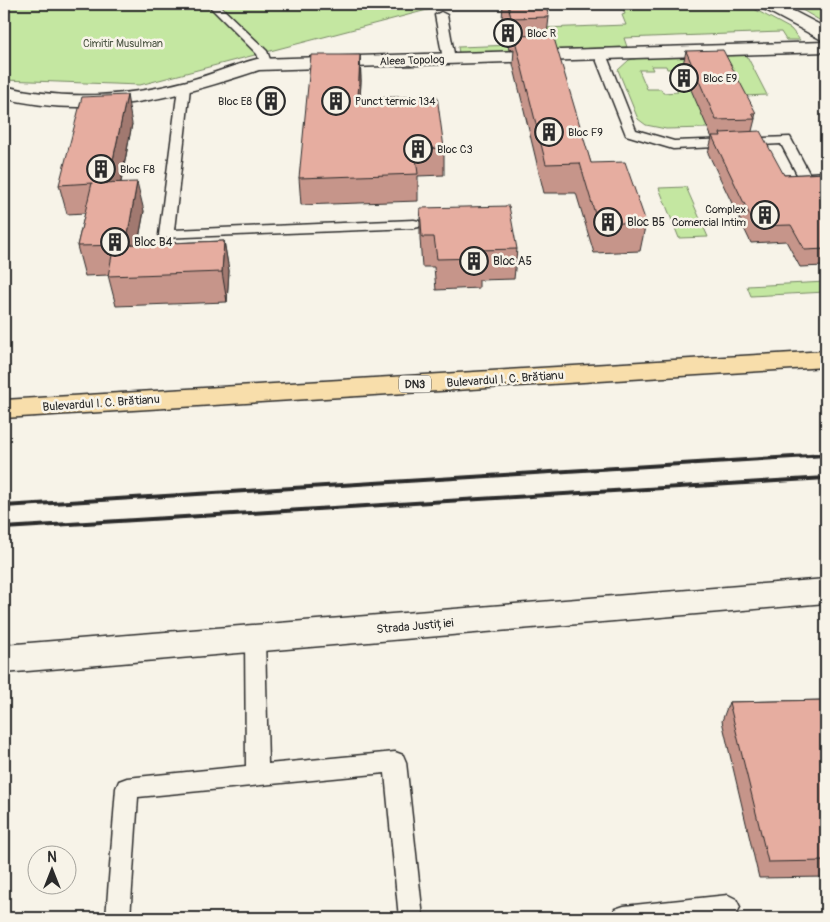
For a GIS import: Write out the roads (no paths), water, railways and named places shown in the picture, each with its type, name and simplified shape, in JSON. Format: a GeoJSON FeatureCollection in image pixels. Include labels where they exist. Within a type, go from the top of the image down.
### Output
{"type":"FeatureCollection","features":[{"type":"Feature","properties":{"kind":"main road","name":"Bulevardul I. C. Brătianu"},"geometry":{"type":"LineString","coordinates":[[4,409],[826,359]]}},
{"type":"Feature","properties":{"kind":"street"},"geometry":{"type":"LineString","coordinates":[[768,4],[826,36]]}},
{"type":"Feature","properties":{"kind":"street","name":"Aleea Topolog"},"geometry":{"type":"LineString","coordinates":[[4,92],[18,97],[72,101],[131,98],[184,88],[257,65],[826,47]]}},
{"type":"Feature","properties":{"kind":"street","name":"Strada Justiției"},"geometry":{"type":"LineString","coordinates":[[4,659],[826,592]]}},
{"type":"Feature","properties":{"kind":"lane"},"geometry":{"type":"LineString","coordinates":[[212,4],[263,53],[266,65]]}},
{"type":"Feature","properties":{"kind":"lane"},"geometry":{"type":"LineString","coordinates":[[441,14],[450,59]]}},
{"type":"Feature","properties":{"kind":"lane"},"geometry":{"type":"LineString","coordinates":[[600,54],[631,132],[673,145],[785,140],[805,177],[826,176]]}},
{"type":"Feature","properties":{"kind":"lane"},"geometry":{"type":"LineString","coordinates":[[184,88],[166,235],[414,224]]}},
{"type":"Feature","properties":{"kind":"lane"},"geometry":{"type":"LineString","coordinates":[[255,639],[257,775]]}},
{"type":"Feature","properties":{"kind":"lane"},"geometry":{"type":"LineString","coordinates":[[118,918],[127,788],[395,762],[411,918]]}},
{"type":"Feature","properties":{"kind":"lane"},"geometry":{"type":"LineString","coordinates":[[624,918],[728,907]]}},
{"type":"Feature","properties":{"kind":"railway"},"geometry":{"type":"LineString","coordinates":[[4,506],[826,455]]}},
{"type":"Feature","properties":{"kind":"railway"},"geometry":{"type":"LineString","coordinates":[[4,528],[826,478]]}},
{"type":"Feature","properties":{"kind":"place","name":"Bloc R"},"geometry":{"type":"Point","coordinates":[508,33]}},
{"type":"Feature","properties":{"kind":"place","name":"Bloc E9"},"geometry":{"type":"Point","coordinates":[684,78]}},
{"type":"Feature","properties":{"kind":"place","name":"Bloc E8"},"geometry":{"type":"Point","coordinates":[271,101]}},
{"type":"Feature","properties":{"kind":"place","name":"Punct termic 134"},"geometry":{"type":"Point","coordinates":[336,101]}},
{"type":"Feature","properties":{"kind":"place","name":"Bloc F9"},"geometry":{"type":"Point","coordinates":[549,132]}},
{"type":"Feature","properties":{"kind":"place","name":"Bloc C3"},"geometry":{"type":"Point","coordinates":[418,149]}},
{"type":"Feature","properties":{"kind":"place","name":"Bloc F8"},"geometry":{"type":"Point","coordinates":[101,169]}},
{"type":"Feature","properties":{"kind":"place","name":"Complex Comercial Intim"},"geometry":{"type":"Point","coordinates":[765,215]}},
{"type":"Feature","properties":{"kind":"place","name":"Bloc B5"},"geometry":{"type":"Point","coordinates":[608,222]}},
{"type":"Feature","properties":{"kind":"place","name":"Bloc B4"},"geometry":{"type":"Point","coordinates":[115,242]}},
{"type":"Feature","properties":{"kind":"place","name":"Bloc A5"},"geometry":{"type":"Point","coordinates":[474,261]}},
{"type":"Feature","properties":{"kind":"park label","name":"Cimitir Musulman"},"geometry":{"type":"Point","coordinates":[123,43]}}]}
